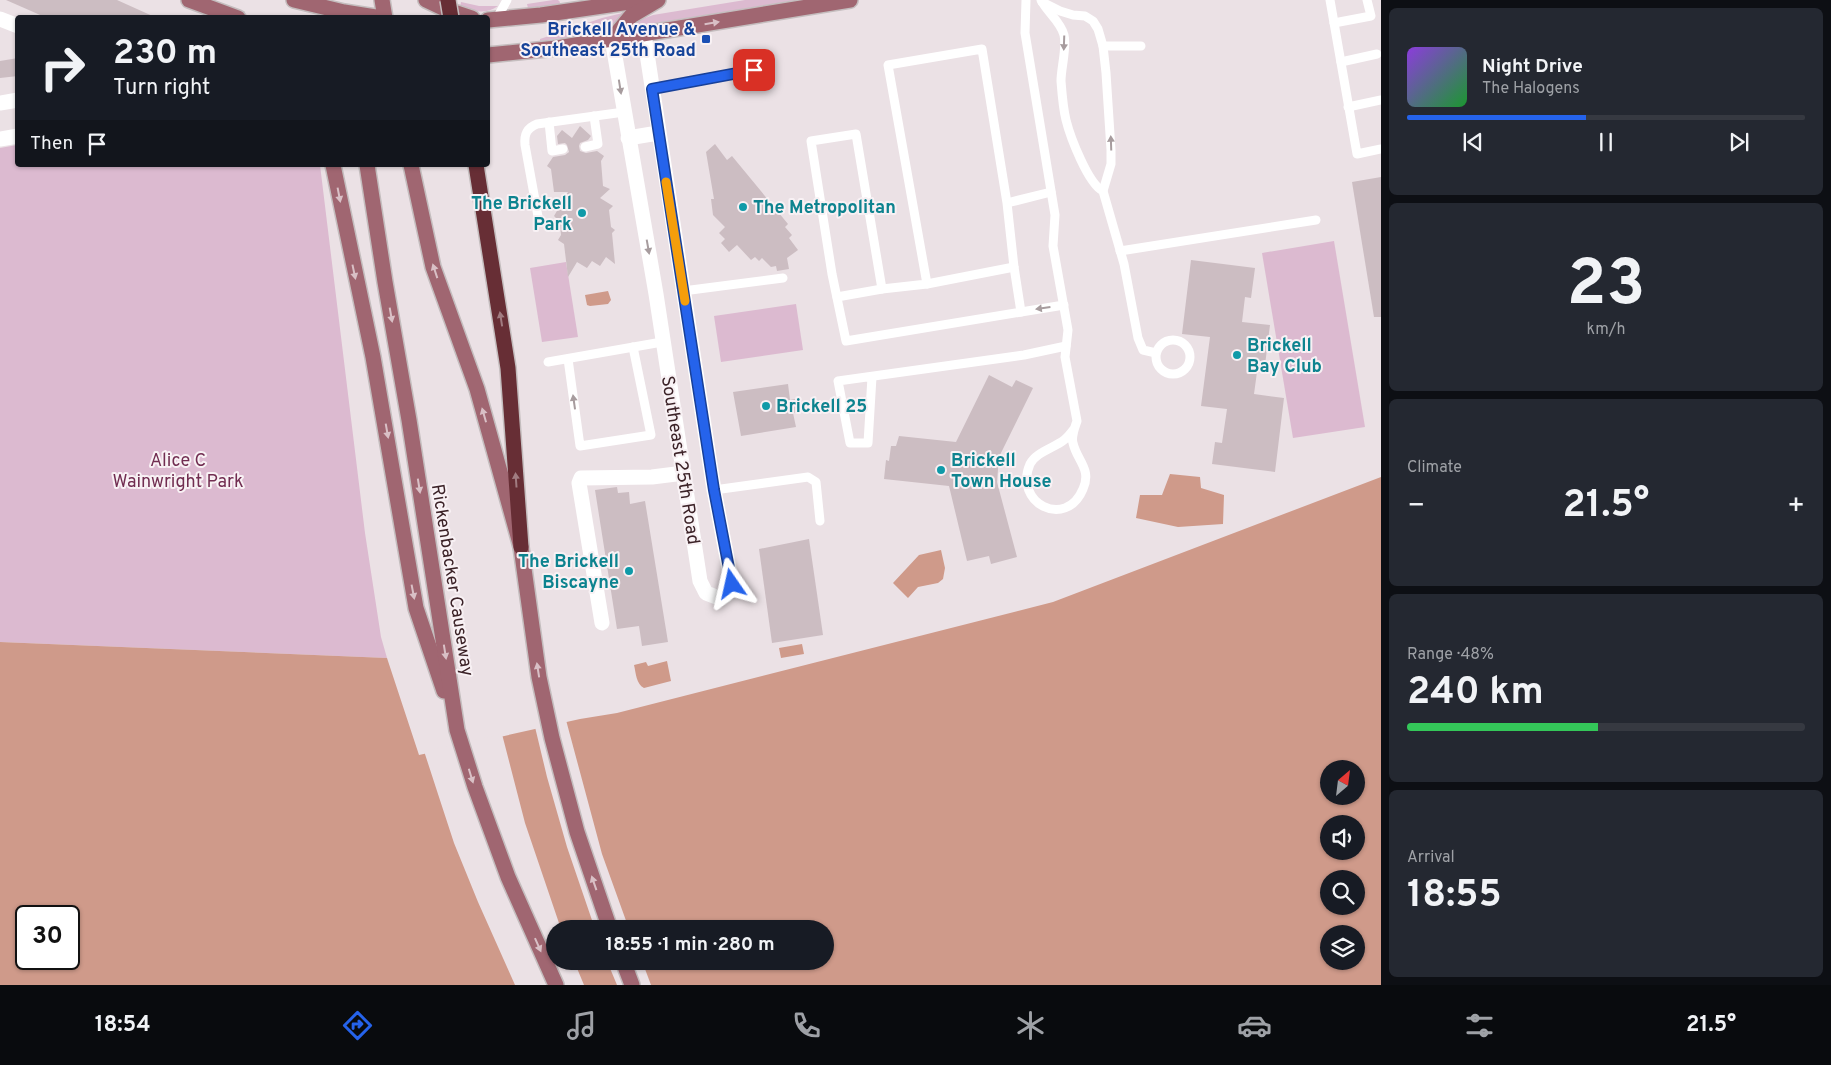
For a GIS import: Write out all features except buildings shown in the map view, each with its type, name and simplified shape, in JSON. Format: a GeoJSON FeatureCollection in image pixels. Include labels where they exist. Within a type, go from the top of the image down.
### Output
{"type":"FeatureCollection","features":[{"type":"Feature","properties":{"kind":"highway"},"geometry":{"type":"LineString","coordinates":[[448,0],[450,15]]}},
{"type":"Feature","properties":{"kind":"highway"},"geometry":{"type":"LineString","coordinates":[[476,167],[508,368],[521,546]]}},
{"type":"Feature","properties":{"kind":"main road"},"geometry":{"type":"LineString","coordinates":[[190,0],[230,15]]}},
{"type":"Feature","properties":{"kind":"main road"},"geometry":{"type":"LineString","coordinates":[[294,0],[369,15]]}},
{"type":"Feature","properties":{"kind":"main road"},"geometry":{"type":"LineString","coordinates":[[382,0],[384,15]]}},
{"type":"Feature","properties":{"kind":"main road"},"geometry":{"type":"LineString","coordinates":[[426,0],[445,10],[462,15]]}},
{"type":"Feature","properties":{"kind":"main road"},"geometry":{"type":"LineString","coordinates":[[492,20],[573,5],[644,0]]}},
{"type":"Feature","properties":{"kind":"main road"},"geometry":{"type":"LineString","coordinates":[[612,39],[632,16],[658,0]]}},
{"type":"Feature","properties":{"kind":"main road"},"geometry":{"type":"LineString","coordinates":[[490,55],[557,48],[850,0]]}},
{"type":"Feature","properties":{"kind":"main road"},"geometry":{"type":"LineString","coordinates":[[333,167],[373,357],[416,608],[457,730]]}},
{"type":"Feature","properties":{"kind":"main road","name":"Rickenbacker Causeway"},"geometry":{"type":"LineString","coordinates":[[367,167],[457,730],[475,788],[508,877],[556,985]]}},
{"type":"Feature","properties":{"kind":"main road"},"geometry":{"type":"LineString","coordinates":[[411,167],[433,267],[477,389],[521,546],[535,652],[545,708],[577,832],[607,920]]}},
{"type":"Feature","properties":{"kind":"main road"},"geometry":{"type":"LineString","coordinates":[[626,970],[632,985]]}},
{"type":"Feature","properties":{"kind":"street"},"geometry":{"type":"LineString","coordinates":[[0,19],[15,25]]}},
{"type":"Feature","properties":{"kind":"street","name":"Southeast 25th Road"},"geometry":{"type":"LineString","coordinates":[[612,39],[656,294],[700,581],[706,593],[719,598],[724,596],[732,584],[714,490],[644,34]]}},
{"type":"Feature","properties":{"kind":"street"},"geometry":{"type":"LineString","coordinates":[[0,103],[15,100]]}},
{"type":"Feature","properties":{"kind":"street"},"geometry":{"type":"LineString","coordinates":[[628,138],[658,133]]}},
{"type":"Feature","properties":{"kind":"street"},"geometry":{"type":"LineString","coordinates":[[0,139],[15,136]]}},
{"type":"Feature","properties":{"kind":"street"},"geometry":{"type":"LineString","coordinates":[[656,294],[683,291]]}},
{"type":"Feature","properties":{"kind":"street"},"geometry":{"type":"LineString","coordinates":[[680,450],[708,446]]}},
{"type":"Feature","properties":{"kind":"street"},"geometry":{"type":"LineString","coordinates":[[602,623],[579,483],[581,478],[652,477],[684,473]]}},
{"type":"Feature","properties":{"kind":"lane"},"geometry":{"type":"LineString","coordinates":[[492,20],[507,0]]}},
{"type":"Feature","properties":{"kind":"lane"},"geometry":{"type":"LineString","coordinates":[[1026,0],[1025,33],[1055,215],[1053,246],[1068,330],[1065,357],[1077,421],[1072,442],[1083,464],[1086,480],[1082,492],[1074,502],[1062,510],[1052,510],[1039,505],[1029,494],[1027,479],[1030,464],[1038,455],[1065,439],[1074,429]]}},
{"type":"Feature","properties":{"kind":"lane"},"geometry":{"type":"LineString","coordinates":[[1330,0],[1357,154],[1381,149]]}},
{"type":"Feature","properties":{"kind":"lane"},"geometry":{"type":"LineString","coordinates":[[1334,23],[1371,16],[1367,0]]}},
{"type":"Feature","properties":{"kind":"lane"},"geometry":{"type":"LineString","coordinates":[[1042,1],[1060,11],[1085,16],[1093,21],[1098,28],[1103,46],[1106,73],[1111,150],[1109,170],[1102,191]]}},
{"type":"Feature","properties":{"kind":"lane"},"geometry":{"type":"LineString","coordinates":[[1042,1],[1050,15],[1059,24],[1065,36],[1061,79],[1066,120],[1090,178],[1102,191],[1120,251],[1138,338],[1143,350],[1156,352]]}},
{"type":"Feature","properties":{"kind":"lane"},"geometry":{"type":"LineString","coordinates":[[1103,46],[1141,46]]}},
{"type":"Feature","properties":{"kind":"lane"},"geometry":{"type":"LineString","coordinates":[[927,284],[888,65],[982,49],[1007,203],[1014,268],[1022,312]]}},
{"type":"Feature","properties":{"kind":"lane"},"geometry":{"type":"LineString","coordinates":[[1341,62],[1377,54]]}},
{"type":"Feature","properties":{"kind":"lane"},"geometry":{"type":"LineString","coordinates":[[652,89],[754,70]]}},
{"type":"Feature","properties":{"kind":"lane"},"geometry":{"type":"LineString","coordinates":[[1348,107],[1381,100]]}},
{"type":"Feature","properties":{"kind":"lane"},"geometry":{"type":"LineString","coordinates":[[539,222],[525,140],[529,128],[537,124],[624,112]]}},
{"type":"Feature","properties":{"kind":"lane"},"geometry":{"type":"LineString","coordinates":[[585,146],[598,144],[594,116]]}},
{"type":"Feature","properties":{"kind":"lane"},"geometry":{"type":"LineString","coordinates":[[549,122],[552,151],[563,149]]}},
{"type":"Feature","properties":{"kind":"lane"},"geometry":{"type":"LineString","coordinates":[[882,289],[856,134],[811,141],[846,341],[1064,305]]}},
{"type":"Feature","properties":{"kind":"lane"},"geometry":{"type":"LineString","coordinates":[[1007,203],[1051,192]]}},
{"type":"Feature","properties":{"kind":"lane"},"geometry":{"type":"LineString","coordinates":[[1120,251],[1316,220]]}},
{"type":"Feature","properties":{"kind":"lane"},"geometry":{"type":"LineString","coordinates":[[837,298],[1014,268]]}},
{"type":"Feature","properties":{"kind":"lane"},"geometry":{"type":"LineString","coordinates":[[683,291],[783,278]]}},
{"type":"Feature","properties":{"kind":"lane"},"geometry":{"type":"LineString","coordinates":[[548,362],[662,342]]}},
{"type":"Feature","properties":{"kind":"lane"},"geometry":{"type":"LineString","coordinates":[[872,377],[868,443],[850,443],[838,381],[1024,355],[1066,346]]}},
{"type":"Feature","properties":{"kind":"lane"},"geometry":{"type":"LineString","coordinates":[[568,359],[580,446],[651,435],[633,347]]}},
{"type":"Feature","properties":{"kind":"lane"},"geometry":{"type":"LineString","coordinates":[[714,490],[808,477],[816,482],[820,521]]}},
{"type":"Feature","properties":{"kind":"green space"},"geometry":{"type":"Polygon","coordinates":[[[558,0],[560,2],[559,5],[528,8],[527,4],[558,0]]]}},
{"type":"Feature","properties":{"kind":"green space"},"geometry":{"type":"Polygon","coordinates":[[[745,0],[797,0],[638,26],[636,24],[637,21],[653,15],[745,0]]]}},
{"type":"Feature","properties":{"kind":"green space"},"geometry":{"type":"Polygon","coordinates":[[[461,2],[479,6],[498,6],[489,11],[475,11],[460,8],[461,2]]]}},
{"type":"Feature","properties":{"kind":"green space"},"geometry":{"type":"Polygon","coordinates":[[[631,11],[615,31],[540,41],[540,39],[602,18],[631,11]]]}},
{"type":"Feature","properties":{"kind":"green space","name":"Alice C Wainwright Park"},"geometry":{"type":"Polygon","coordinates":[[[15,145],[15,167],[320,167],[365,533],[381,637],[387,658],[0,642],[0,148],[15,145]]]}},
{"type":"Feature","properties":{"kind":"green space"},"geometry":{"type":"Polygon","coordinates":[[[1334,241],[1365,427],[1293,438],[1262,253],[1334,241]]]}},
{"type":"Feature","properties":{"kind":"green space"},"geometry":{"type":"Polygon","coordinates":[[[566,262],[578,337],[542,342],[530,268],[566,262]]]}},
{"type":"Feature","properties":{"kind":"green space"},"geometry":{"type":"Polygon","coordinates":[[[796,304],[803,350],[721,362],[714,316],[796,304]]]}},
{"type":"Feature","properties":{"kind":"shaded area"},"geometry":{"type":"Polygon","coordinates":[[[608,291],[611,300],[608,304],[587,305],[585,295],[608,291]]]}},
{"type":"Feature","properties":{"kind":"shaded area"},"geometry":{"type":"Polygon","coordinates":[[[1170,474],[1200,477],[1201,488],[1224,495],[1223,524],[1178,527],[1136,518],[1140,495],[1162,495],[1170,474]]]}},
{"type":"Feature","properties":{"kind":"shaded area"},"geometry":{"type":"Polygon","coordinates":[[[1381,477],[1381,985],[0,985],[0,642],[387,658],[419,755],[580,719],[617,713],[1053,602],[1381,477]]]}},
{"type":"Feature","properties":{"kind":"shaded area"},"geometry":{"type":"Polygon","coordinates":[[[941,550],[945,568],[943,579],[938,583],[918,587],[908,598],[893,583],[919,555],[941,550]]]}},
{"type":"Feature","properties":{"kind":"shaded area"},"geometry":{"type":"Polygon","coordinates":[[[802,644],[804,654],[781,658],[779,648],[802,644]]]}},
{"type":"Feature","properties":{"kind":"shaded area"},"geometry":{"type":"Polygon","coordinates":[[[667,661],[671,681],[644,688],[639,684],[634,665],[646,662],[648,666],[667,661]]]}},
{"type":"Feature","properties":{"kind":"pier"},"geometry":{"type":"Polygon","coordinates":[[[566,720],[602,854],[626,920],[592,920],[567,847],[535,727],[566,720]]]}},
{"type":"Feature","properties":{"kind":"pier"},"geometry":{"type":"Polygon","coordinates":[[[502,734],[525,823],[558,920],[546,920],[546,970],[578,970],[584,985],[515,985],[454,843],[424,751],[502,734]]]}},
{"type":"Feature","properties":{"kind":"pier"},"geometry":{"type":"Polygon","coordinates":[[[611,970],[645,970],[651,985],[617,985],[611,970]]]}},
{"type":"Feature","properties":{"kind":"slow traffic"},"geometry":{"type":"LineString","coordinates":[[666,182],[685,301]]}},
{"type":"Feature","properties":{"kind":"place","name":"Brickell Avenue & Southeast 25th Road"},"geometry":{"type":"Point","coordinates":[706,39]}},
{"type":"Feature","properties":{"kind":"place","name":"The Metropolitan"},"geometry":{"type":"Point","coordinates":[743,207]}},
{"type":"Feature","properties":{"kind":"place","name":"The Brickell Park"},"geometry":{"type":"Point","coordinates":[582,213]}},
{"type":"Feature","properties":{"kind":"place","name":"Brickell Bay Club"},"geometry":{"type":"Point","coordinates":[1237,355]}},
{"type":"Feature","properties":{"kind":"place","name":"Brickell 25"},"geometry":{"type":"Point","coordinates":[766,406]}},
{"type":"Feature","properties":{"kind":"place","name":"Brickell Town House"},"geometry":{"type":"Point","coordinates":[941,470]}},
{"type":"Feature","properties":{"kind":"place","name":"The Brickell Biscayne"},"geometry":{"type":"Point","coordinates":[629,571]}},
{"type":"Feature","properties":{"kind":"route"},"geometry":{"type":"LineString","coordinates":[[732,584],[714,490],[652,89],[754,70]]}}]}
